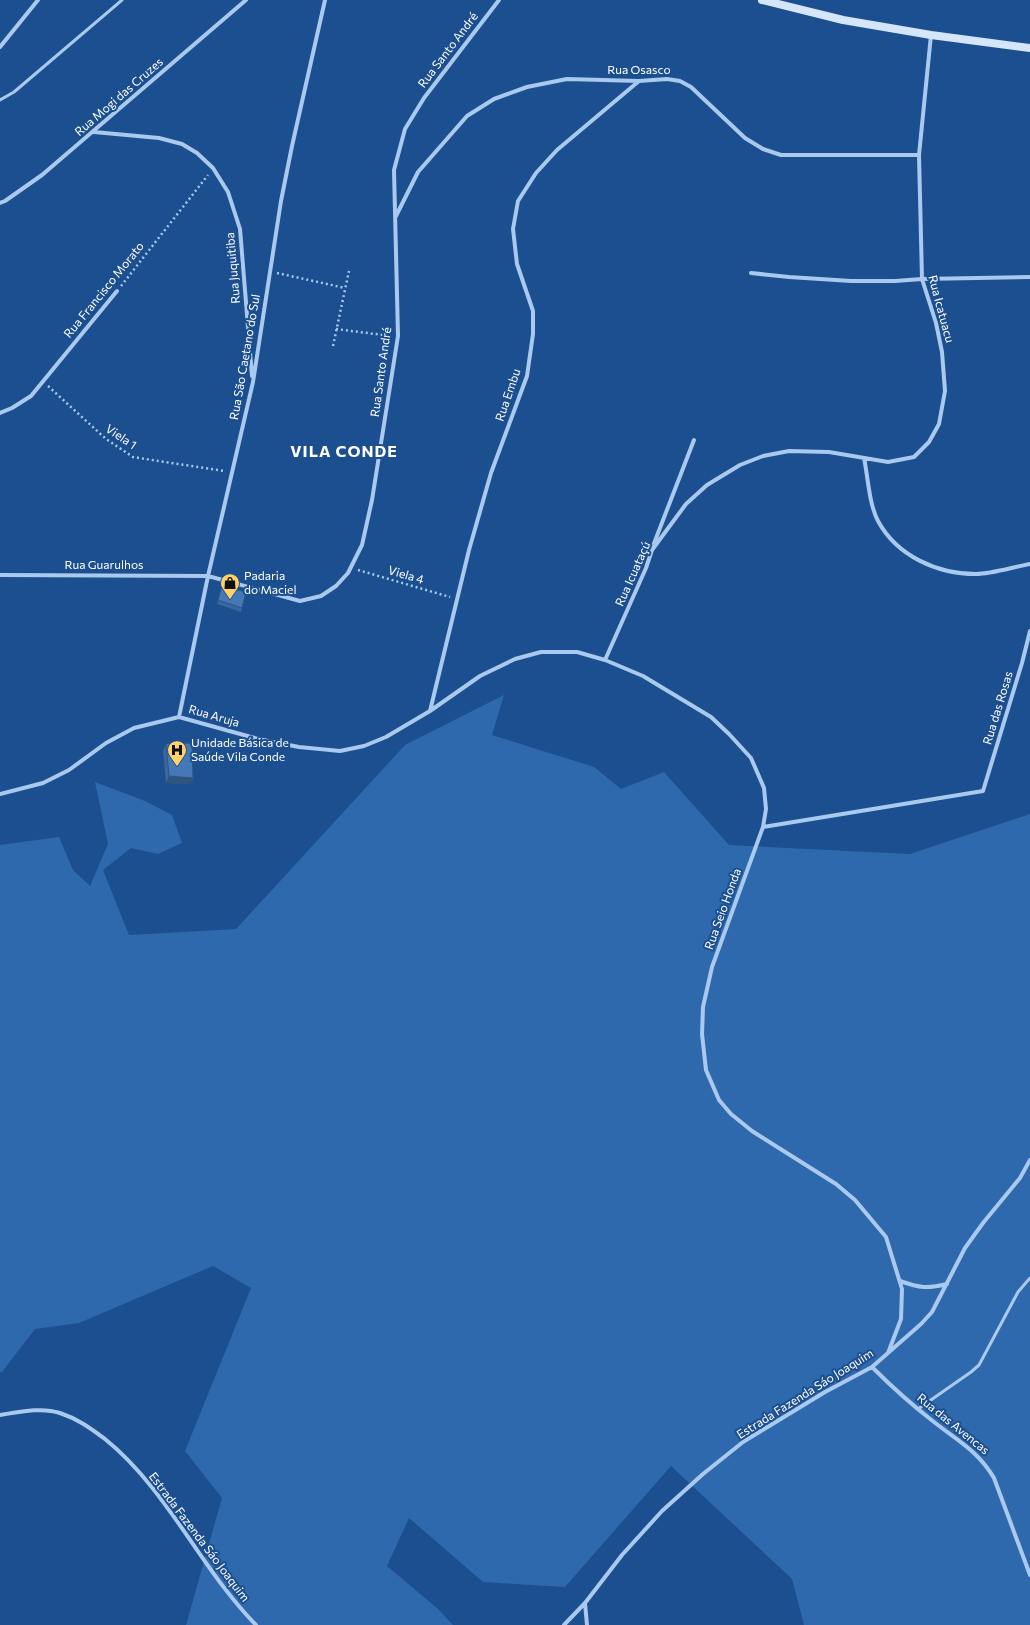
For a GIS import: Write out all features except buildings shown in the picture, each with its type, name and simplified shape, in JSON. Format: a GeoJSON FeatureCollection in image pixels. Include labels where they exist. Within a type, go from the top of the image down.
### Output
{"type":"FeatureCollection","features":[{"type":"Feature","properties":{"kind":"street"},"geometry":{"type":"LineString","coordinates":[[0,47],[38,0]]}},
{"type":"Feature","properties":{"kind":"street","name":"Rua Mogi das Cruzes"},"geometry":{"type":"LineString","coordinates":[[0,203],[42,175],[94,132],[246,0]]}},
{"type":"Feature","properties":{"kind":"street"},"geometry":{"type":"LineString","coordinates":[[762,0],[843,20],[1030,48]]}},
{"type":"Feature","properties":{"kind":"street","name":"Rua São Caetano do Sul"},"geometry":{"type":"LineString","coordinates":[[179,717],[208,576],[253,382],[292,146],[324,1]]}},
{"type":"Feature","properties":{"kind":"street","name":"Rua Santo André"},"geometry":{"type":"LineString","coordinates":[[208,576],[300,601],[322,596],[336,586],[350,568],[362,545],[372,500],[398,336],[398,280],[394,170],[405,129],[424,98],[496,1]]}},
{"type":"Feature","properties":{"kind":"street","name":"Rua Icatuacu"},"geometry":{"type":"LineString","coordinates":[[864,458],[888,462],[914,457],[929,442],[939,424],[945,391],[942,352],[936,323],[922,279],[919,155],[931,34]]}},
{"type":"Feature","properties":{"kind":"street","name":"Rua Osasco"},"geometry":{"type":"LineString","coordinates":[[395,218],[418,172],[467,116],[494,99],[527,87],[567,79],[666,79],[680,81],[691,87],[745,138],[763,149],[781,155],[919,155]]}},
{"type":"Feature","properties":{"kind":"street","name":"Rua Embu"},"geometry":{"type":"LineString","coordinates":[[430,711],[490,473],[527,376],[533,334],[533,311],[518,264],[513,229],[518,201],[536,173],[557,150],[639,80]]}},
{"type":"Feature","properties":{"kind":"street","name":"Rua Juquitiba"},"geometry":{"type":"LineString","coordinates":[[94,132],[159,138],[182,144],[197,153],[213,168],[228,192],[240,229],[253,382]]}},
{"type":"Feature","properties":{"kind":"street"},"geometry":{"type":"LineString","coordinates":[[751,273],[851,281],[1030,277]]}},
{"type":"Feature","properties":{"kind":"street","name":"Rua Francisco Morato"},"geometry":{"type":"LineString","coordinates":[[0,413],[12,408],[31,396],[117,291]]}},
{"type":"Feature","properties":{"kind":"street"},"geometry":{"type":"LineString","coordinates":[[652,550],[694,440]]}},
{"type":"Feature","properties":{"kind":"street","name":"Rua Icuataçú"},"geometry":{"type":"LineString","coordinates":[[605,660],[646,568],[652,550],[686,504],[707,485],[740,465],[763,456],[789,451],[829,452],[864,458]]}},
{"type":"Feature","properties":{"kind":"street"},"geometry":{"type":"LineString","coordinates":[[864,458],[872,499],[878,520],[893,542],[905,553],[920,561],[948,572],[977,574],[1030,564]]}},
{"type":"Feature","properties":{"kind":"street","name":"Rua Guarulhos"},"geometry":{"type":"LineString","coordinates":[[0,575],[208,576]]}},
{"type":"Feature","properties":{"kind":"street","name":"Rua das Rosas"},"geometry":{"type":"LineString","coordinates":[[764,827],[983,792],[1022,663],[1030,631]]}},
{"type":"Feature","properties":{"kind":"street","name":"Rua Seio Honda"},"geometry":{"type":"LineString","coordinates":[[430,711],[480,676],[515,659],[541,652],[576,652],[605,660],[643,676],[710,717],[729,734],[751,758],[764,788],[766,809],[764,827],[712,967],[704,1000],[702,1034],[706,1070],[720,1100],[731,1114],[752,1131],[836,1184],[855,1200],[886,1237],[902,1289],[901,1319],[888,1353]]}},
{"type":"Feature","properties":{"kind":"street","name":"Rua Aruja"},"geometry":{"type":"LineString","coordinates":[[0,794],[43,783],[69,770],[106,743],[134,728],[179,717],[258,740],[299,747],[340,750],[364,746],[386,737],[430,711]]}},
{"type":"Feature","properties":{"kind":"street","name":"Estrada Fazenda Sáo Joaquim"},"geometry":{"type":"LineString","coordinates":[[564,1625],[585,1603],[622,1555],[662,1511],[703,1474],[743,1442],[825,1392],[872,1366],[921,1324],[932,1312],[965,1248],[983,1223],[1020,1178],[1030,1160]]}},
{"type":"Feature","properties":{"kind":"street"},"geometry":{"type":"LineString","coordinates":[[900,1281],[922,1288],[932,1288],[947,1284]]}},
{"type":"Feature","properties":{"kind":"street","name":"Rua das Avencas"},"geometry":{"type":"LineString","coordinates":[[872,1366],[890,1385],[976,1453],[986,1464],[994,1478],[1030,1575]]}},
{"type":"Feature","properties":{"kind":"street","name":"Estrada Fazenda Sáo Joaquim"},"geometry":{"type":"LineString","coordinates":[[0,1415],[33,1410],[59,1412],[83,1422],[117,1449],[167,1505],[240,1609],[256,1625]]}},
{"type":"Feature","properties":{"kind":"street"},"geometry":{"type":"LineString","coordinates":[[585,1603],[587,1625]]}},
{"type":"Feature","properties":{"kind":"lane"},"geometry":{"type":"LineString","coordinates":[[0,100],[14,92],[122,0]]}},
{"type":"Feature","properties":{"kind":"lane"},"geometry":{"type":"LineString","coordinates":[[918,1408],[979,1365],[1018,1292],[1030,1278]]}},
{"type":"Feature","properties":{"kind":"path","name":"Rua Francisco Morato"},"geometry":{"type":"LineString","coordinates":[[117,291],[213,168]]}},
{"type":"Feature","properties":{"kind":"path"},"geometry":{"type":"LineString","coordinates":[[333,346],[349,271]]}},
{"type":"Feature","properties":{"kind":"path"},"geometry":{"type":"LineString","coordinates":[[270,272],[345,288]]}},
{"type":"Feature","properties":{"kind":"path"},"geometry":{"type":"LineString","coordinates":[[336,329],[398,336]]}},
{"type":"Feature","properties":{"kind":"path","name":"Viela 1"},"geometry":{"type":"LineString","coordinates":[[44,382],[106,439],[133,457],[231,472]]}},
{"type":"Feature","properties":{"kind":"path","name":"Viela 4"},"geometry":{"type":"LineString","coordinates":[[350,568],[457,599]]}},
{"type":"Feature","properties":{"kind":"shaded area"},"geometry":{"type":"Polygon","coordinates":[[[504,695],[492,735],[594,767],[621,789],[664,772],[729,845],[910,854],[1030,814],[1030,1625],[804,1625],[792,1579],[671,1466],[565,1587],[483,1582],[409,1518],[387,1566],[438,1609],[453,1625],[186,1625],[222,1498],[185,1451],[251,1288],[213,1266],[79,1323],[35,1329],[2,1372],[0,1372],[0,845],[59,837],[73,870],[90,886],[108,844],[95,782],[145,801],[172,815],[182,843],[158,854],[131,848],[103,870],[129,935],[236,929],[405,745],[504,695]]]}},
{"type":"Feature","properties":{"kind":"place","name":"Padaria do Maciel"},"geometry":{"type":"Point","coordinates":[230,600]}},
{"type":"Feature","properties":{"kind":"place","name":"Unidade Básica de Saúde Vila Conde"},"geometry":{"type":"Point","coordinates":[177,767]}},
{"type":"Feature","properties":{"kind":"district","name":"VILA CONDE"},"geometry":{"type":"Point","coordinates":[344,451]}}]}
